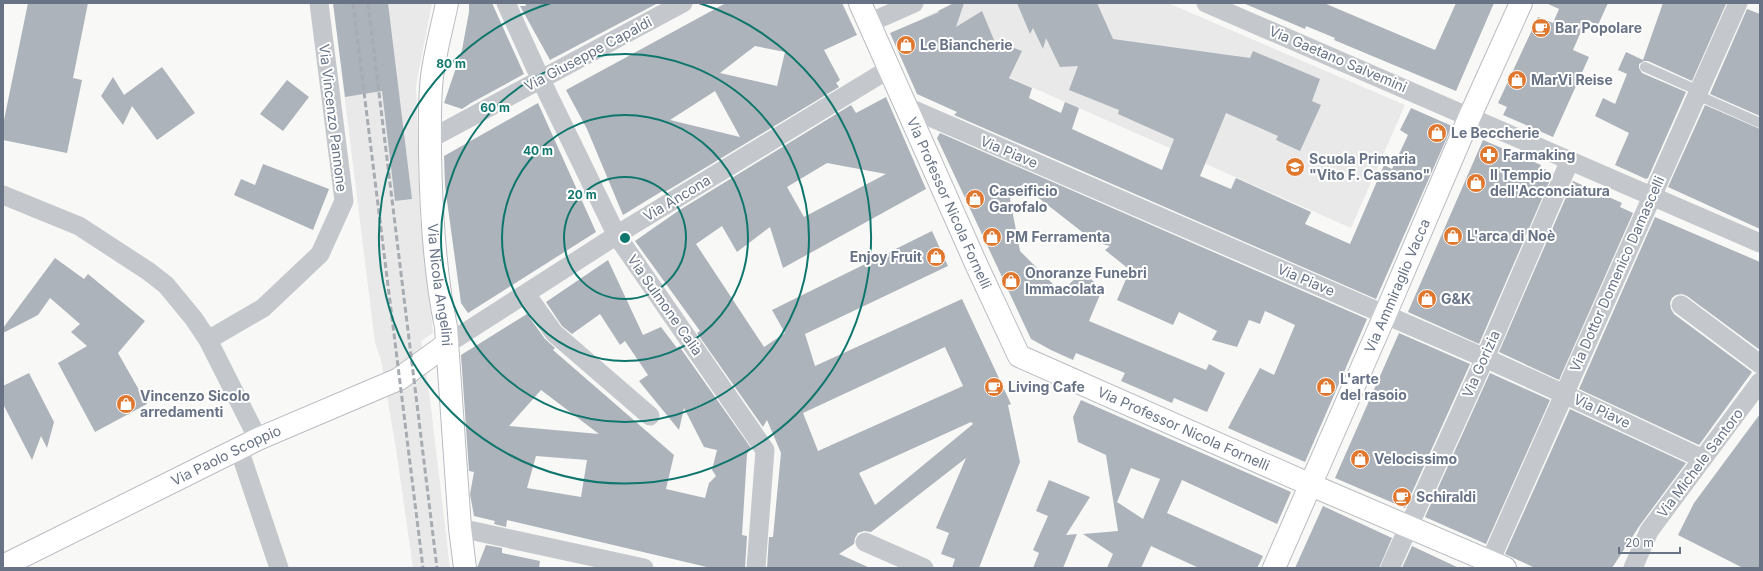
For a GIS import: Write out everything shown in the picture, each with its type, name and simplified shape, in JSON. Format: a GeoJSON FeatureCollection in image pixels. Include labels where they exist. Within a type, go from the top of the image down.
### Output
{"type":"FeatureCollection","features":[{"type":"Feature","properties":{"kind":"street","name":"Via Vincenzo Pannone"},"geometry":{"type":"LineString","coordinates":[[208,340],[263,308],[320,254],[344,201],[319,3]]}},
{"type":"Feature","properties":{"kind":"street","name":"Via Nicola Angelini"},"geometry":{"type":"LineString","coordinates":[[447,3],[436,51],[432,78],[430,139],[431,207],[442,307],[446,327],[460,528],[465,568]]}},
{"type":"Feature","properties":{"kind":"street","name":"Via Sulmone Calia"},"geometry":{"type":"LineString","coordinates":[[506,3],[541,80],[617,236],[765,450],[756,568]]}},
{"type":"Feature","properties":{"kind":"street","name":"Via Giuseppe Capaldi"},"geometry":{"type":"LineString","coordinates":[[430,139],[683,3]]}},
{"type":"Feature","properties":{"kind":"street","name":"Via Professor Nicola Fornelli"},"geometry":{"type":"LineString","coordinates":[[860,3],[977,266],[1020,356],[1409,527],[1494,566]]}},
{"type":"Feature","properties":{"kind":"street"},"geometry":{"type":"LineString","coordinates":[[869,23],[914,3]]}},
{"type":"Feature","properties":{"kind":"street","name":"Via Gaetano Salvemini"},"geometry":{"type":"LineString","coordinates":[[1206,3],[1470,116],[1760,243]]}},
{"type":"Feature","properties":{"kind":"street","name":"Via Ammiraglio Vacca"},"geometry":{"type":"LineString","coordinates":[[1274,568],[1470,116],[1521,3]]}},
{"type":"Feature","properties":{"kind":"street","name":"Via Dottor Domenico Damascelli"},"geometry":{"type":"LineString","coordinates":[[1494,566],[1564,394],[1738,3]]}},
{"type":"Feature","properties":{"kind":"street","name":"Via Ancona"},"geometry":{"type":"LineString","coordinates":[[447,344],[617,236],[889,69]]}},
{"type":"Feature","properties":{"kind":"street","name":"Via Piave"},"geometry":{"type":"LineString","coordinates":[[907,107],[1485,358],[1703,459]]}},
{"type":"Feature","properties":{"kind":"street","name":"Via Gorizia"},"geometry":{"type":"LineString","coordinates":[[1390,568],[1485,358],[1570,160]]}},
{"type":"Feature","properties":{"kind":"street"},"geometry":{"type":"LineString","coordinates":[[3,195],[79,226],[148,271],[166,285],[194,319],[208,340],[248,444],[279,568]]}},
{"type":"Feature","properties":{"kind":"street"},"geometry":{"type":"LineString","coordinates":[[526,294],[554,333],[650,416]]}},
{"type":"Feature","properties":{"kind":"street"},"geometry":{"type":"LineString","coordinates":[[1680,305],[1760,364]]}},
{"type":"Feature","properties":{"kind":"street","name":"Via Paolo Scoppio"},"geometry":{"type":"LineString","coordinates":[[3,566],[248,444],[399,379],[447,344]]}},
{"type":"Feature","properties":{"kind":"street","name":"Via Michele Santoro"},"geometry":{"type":"LineString","coordinates":[[1633,568],[1649,531],[1760,382]]}},
{"type":"Feature","properties":{"kind":"street"},"geometry":{"type":"LineString","coordinates":[[460,528],[644,568]]}},
{"type":"Feature","properties":{"kind":"street"},"geometry":{"type":"LineString","coordinates":[[865,542],[924,568]]}},
{"type":"Feature","properties":{"kind":"lane"},"geometry":{"type":"LineString","coordinates":[[1645,67],[1760,123]]}},
{"type":"Feature","properties":{"kind":"shaded area"},"geometry":{"type":"Polygon","coordinates":[[[333,3],[432,3],[416,85],[420,216],[433,333],[421,341],[428,383],[450,568],[413,568],[396,449],[381,360],[375,343],[333,3]]]}},
{"type":"Feature","properties":{"kind":"shaded area","name":"Scuola Primaria \"Vito F. Cassano\""},"geometry":{"type":"Polygon","coordinates":[[[954,3],[1168,3],[1405,105],[1351,228],[952,52],[940,57],[923,18],[954,3]]]}},
{"type":"Feature","properties":{"kind":"building"},"geometry":{"type":"Polygon","coordinates":[[[28,3],[88,3],[73,78],[82,80],[67,153],[3,140],[3,125],[28,3]]]}},
{"type":"Feature","properties":{"kind":"building"},"geometry":{"type":"Polygon","coordinates":[[[333,3],[388,3],[412,199],[395,201],[382,91],[345,97],[333,3]]]}},
{"type":"Feature","properties":{"kind":"building"},"geometry":{"type":"Polygon","coordinates":[[[469,3],[492,3],[524,74],[462,109],[444,103],[462,50],[469,12],[469,3]]]}},
{"type":"Feature","properties":{"kind":"building"},"geometry":{"type":"Polygon","coordinates":[[[525,3],[658,3],[550,60],[520,6],[526,6],[525,3]]]}},
{"type":"Feature","properties":{"kind":"building"},"geometry":{"type":"Polygon","coordinates":[[[726,3],[842,3],[857,35],[824,50],[840,80],[836,83],[839,87],[665,192],[664,190],[623,215],[587,129],[566,90],[726,3]],[[755,46],[720,73],[777,86],[785,52],[755,46]],[[715,91],[670,120],[740,137],[715,91]]]}},
{"type":"Feature","properties":{"kind":"building"},"geometry":{"type":"Polygon","coordinates":[[[954,3],[964,3],[956,27],[982,11],[994,40],[1022,51],[1009,78],[1032,88],[1029,98],[1061,113],[1065,102],[1079,108],[1072,129],[1162,170],[1174,139],[1118,114],[1119,110],[1069,90],[1078,66],[1060,67],[1046,38],[1043,49],[1033,28],[1030,34],[1017,3],[1097,3],[1113,39],[1250,58],[1253,51],[1320,79],[1312,101],[1321,105],[1300,151],[1276,140],[1278,136],[1226,113],[1200,176],[1231,189],[1236,178],[1311,212],[1305,224],[1350,244],[1384,165],[1392,169],[1408,135],[1400,130],[1411,108],[1452,126],[1376,299],[954,115],[957,112],[917,94],[890,33],[939,12],[938,11],[954,3]]]}},
{"type":"Feature","properties":{"kind":"building"},"geometry":{"type":"Polygon","coordinates":[[[1243,3],[1324,3],[1435,50],[1456,3],[1494,3],[1456,91],[1334,40],[1335,38],[1306,26],[1305,29],[1243,3]]]}},
{"type":"Feature","properties":{"kind":"building"},"geometry":{"type":"Polygon","coordinates":[[[1546,3],[1608,3],[1598,25],[1586,20],[1573,50],[1589,57],[1553,137],[1503,115],[1507,107],[1498,103],[1538,17],[1553,23],[1559,9],[1546,3]]]}},
{"type":"Feature","properties":{"kind":"building"},"geometry":{"type":"Polygon","coordinates":[[[1663,3],[1726,4],[1692,81],[1648,61],[1644,61],[1639,64],[1639,68],[1642,73],[1686,92],[1648,178],[1646,179],[1615,165],[1629,133],[1595,116],[1603,98],[1615,104],[1627,74],[1618,70],[1626,52],[1643,60],[1663,3]]]}},
{"type":"Feature","properties":{"kind":"building"},"geometry":{"type":"Polygon","coordinates":[[[1747,9],[1760,14],[1760,116],[1710,94],[1747,9]]]}},
{"type":"Feature","properties":{"kind":"building"},"geometry":{"type":"Polygon","coordinates":[[[162,67],[195,113],[157,140],[132,106],[123,125],[101,96],[113,77],[124,95],[162,67]]]}},
{"type":"Feature","properties":{"kind":"building"},"geometry":{"type":"Polygon","coordinates":[[[287,80],[309,97],[283,131],[260,114],[287,80]]]}},
{"type":"Feature","properties":{"kind":"building"},"geometry":{"type":"Polygon","coordinates":[[[886,97],[926,189],[783,268],[770,227],[737,252],[722,226],[696,244],[764,347],[785,333],[772,310],[932,231],[948,266],[805,334],[815,366],[962,299],[1011,404],[1008,405],[1020,462],[979,568],[952,568],[955,559],[941,554],[949,533],[936,528],[966,458],[871,532],[864,531],[858,533],[854,544],[839,554],[870,568],[767,568],[769,537],[773,537],[781,453],[767,420],[763,427],[697,333],[700,331],[635,241],[678,211],[851,105],[856,113],[886,97]],[[827,163],[787,187],[804,217],[886,174],[827,163]],[[945,347],[803,413],[818,451],[963,386],[945,347]],[[971,422],[859,473],[875,505],[973,424],[971,422]]]}},
{"type":"Feature","properties":{"kind":"building"},"geometry":{"type":"Polygon","coordinates":[[[538,103],[596,232],[468,313],[461,303],[445,186],[444,156],[538,103]]]}},
{"type":"Feature","properties":{"kind":"building"},"geometry":{"type":"Polygon","coordinates":[[[1705,105],[1760,129],[1760,229],[1668,187],[1705,105]]]}},
{"type":"Feature","properties":{"kind":"building"},"geometry":{"type":"Polygon","coordinates":[[[940,133],[1367,319],[1305,462],[1228,428],[1260,368],[1274,375],[1295,325],[1265,311],[1260,324],[1249,320],[1237,347],[1212,340],[1217,331],[1179,312],[1173,325],[1117,300],[1130,270],[1105,250],[1110,246],[1095,242],[1022,185],[1010,199],[1020,251],[1061,292],[1083,271],[1102,290],[1089,321],[1206,370],[1209,364],[1225,373],[1207,412],[1174,398],[1172,403],[1121,381],[1125,373],[1076,353],[1073,360],[1051,350],[1031,339],[937,138],[940,133]]]}},
{"type":"Feature","properties":{"kind":"building"},"geometry":{"type":"Polygon","coordinates":[[[1483,140],[1541,165],[1540,167],[1553,173],[1479,344],[1408,312],[1483,140]]]}},
{"type":"Feature","properties":{"kind":"building"},"geometry":{"type":"Polygon","coordinates":[[[263,164],[329,189],[313,230],[234,195],[241,179],[255,185],[263,164]]]}},
{"type":"Feature","properties":{"kind":"building"},"geometry":{"type":"Polygon","coordinates":[[[1573,181],[1622,203],[1620,207],[1633,213],[1559,380],[1499,352],[1573,181]]]}},
{"type":"Feature","properties":{"kind":"building"},"geometry":{"type":"Polygon","coordinates":[[[1655,217],[1760,262],[1760,350],[1687,296],[1682,294],[1676,295],[1672,298],[1670,303],[1674,314],[1752,372],[1699,445],[1579,389],[1655,217]]]}},
{"type":"Feature","properties":{"kind":"building"},"geometry":{"type":"Polygon","coordinates":[[[55,258],[84,279],[88,274],[145,321],[118,353],[147,404],[95,432],[58,363],[87,346],[71,332],[80,324],[50,298],[38,315],[3,333],[3,328],[55,258]]]}},
{"type":"Feature","properties":{"kind":"building"},"geometry":{"type":"Polygon","coordinates":[[[608,260],[643,335],[661,327],[677,348],[679,346],[751,448],[747,454],[742,535],[747,536],[745,568],[711,568],[507,520],[506,527],[494,524],[495,521],[474,516],[470,494],[474,472],[469,471],[461,355],[527,314],[545,339],[555,348],[553,350],[674,455],[666,489],[705,498],[709,483],[716,476],[712,470],[717,450],[704,447],[684,408],[679,430],[639,381],[648,375],[625,341],[620,345],[600,314],[572,334],[562,326],[546,302],[608,260]],[[541,390],[509,426],[599,434],[541,390]],[[536,456],[527,488],[581,497],[587,460],[536,456]]]}},
{"type":"Feature","properties":{"kind":"building"},"geometry":{"type":"Polygon","coordinates":[[[1399,333],[1470,364],[1405,508],[1335,478],[1399,333]]]}},
{"type":"Feature","properties":{"kind":"building"},"geometry":{"type":"Polygon","coordinates":[[[29,373],[54,422],[47,448],[41,436],[32,460],[3,404],[3,386],[29,373]]]}},
{"type":"Feature","properties":{"kind":"building"},"geometry":{"type":"Polygon","coordinates":[[[1490,373],[1550,400],[1486,544],[1425,517],[1490,373]]]}},
{"type":"Feature","properties":{"kind":"building"},"geometry":{"type":"Polygon","coordinates":[[[1081,400],[1291,492],[1277,524],[1182,480],[1167,513],[1263,556],[1257,568],[1199,568],[1151,546],[1141,568],[1107,568],[1113,554],[1083,534],[1118,531],[1106,455],[1078,442],[1073,417],[1081,400]],[[1131,468],[1117,502],[1143,519],[1160,479],[1131,468]]]}},
{"type":"Feature","properties":{"kind":"building"},"geometry":{"type":"Polygon","coordinates":[[[1570,409],[1686,463],[1640,525],[1612,568],[1535,568],[1505,554],[1570,409]]]}},
{"type":"Feature","properties":{"kind":"building"},"geometry":{"type":"Polygon","coordinates":[[[1760,414],[1760,568],[1743,568],[1678,535],[1694,503],[1760,414]]]}},
{"type":"Feature","properties":{"kind":"building"},"geometry":{"type":"Polygon","coordinates":[[[1049,480],[1090,497],[1066,535],[1077,534],[1063,568],[1033,568],[1039,553],[1033,550],[1048,516],[1036,511],[1049,480]]]}},
{"type":"Feature","properties":{"kind":"building"},"geometry":{"type":"Polygon","coordinates":[[[1323,506],[1392,538],[1379,568],[1295,568],[1323,506]]]}},
{"type":"Feature","properties":{"kind":"building"},"geometry":{"type":"Polygon","coordinates":[[[486,545],[502,548],[502,553],[540,561],[539,568],[477,568],[486,545]]]}},
{"type":"Feature","properties":{"kind":"building"},"geometry":{"type":"Polygon","coordinates":[[[1412,546],[1459,568],[1402,568],[1412,546]]]}},
{"type":"Feature","properties":{"kind":"railway"},"geometry":{"type":"LineString","coordinates":[[353,3],[423,568]]}},
{"type":"Feature","properties":{"kind":"railway"},"geometry":{"type":"LineString","coordinates":[[368,3],[437,568]]}},
{"type":"Feature","properties":{"kind":"place","name":"Bar Popolare"},"geometry":{"type":"Point","coordinates":[1541,28]}},
{"type":"Feature","properties":{"kind":"place","name":"Le Biancherie"},"geometry":{"type":"Point","coordinates":[906,45]}},
{"type":"Feature","properties":{"kind":"place","name":"MarVi Reise"},"geometry":{"type":"Point","coordinates":[1517,80]}},
{"type":"Feature","properties":{"kind":"place","name":"Le Beccherie"},"geometry":{"type":"Point","coordinates":[1437,133]}},
{"type":"Feature","properties":{"kind":"place","name":"Farmaking"},"geometry":{"type":"Point","coordinates":[1489,155]}},
{"type":"Feature","properties":{"kind":"place","name":"Scuola Primaria \"Vito F. Cassano\""},"geometry":{"type":"Point","coordinates":[1295,167]}},
{"type":"Feature","properties":{"kind":"place","name":"Il Tempio dell'Acconciatura"},"geometry":{"type":"Point","coordinates":[1476,183]}},
{"type":"Feature","properties":{"kind":"place","name":"Caseificio Garofalo"},"geometry":{"type":"Point","coordinates":[975,199]}},
{"type":"Feature","properties":{"kind":"place","name":"L'arca di Noè"},"geometry":{"type":"Point","coordinates":[1453,236]}},
{"type":"Feature","properties":{"kind":"place","name":"PM Ferramenta"},"geometry":{"type":"Point","coordinates":[992,237]}},
{"type":"Feature","properties":{"kind":"place","name":"Enjoy Fruit"},"geometry":{"type":"Point","coordinates":[936,257]}},
{"type":"Feature","properties":{"kind":"place","name":"Onoranze Funebri Immacolata"},"geometry":{"type":"Point","coordinates":[1011,281]}},
{"type":"Feature","properties":{"kind":"place","name":"G&K"},"geometry":{"type":"Point","coordinates":[1427,299]}},
{"type":"Feature","properties":{"kind":"place","name":"Living Cafe"},"geometry":{"type":"Point","coordinates":[994,387]}},
{"type":"Feature","properties":{"kind":"place","name":"L'arte del rasoio"},"geometry":{"type":"Point","coordinates":[1326,387]}},
{"type":"Feature","properties":{"kind":"place","name":"Vincenzo Sicolo arredamenti"},"geometry":{"type":"Point","coordinates":[126,404]}},
{"type":"Feature","properties":{"kind":"place","name":"Velocissimo"},"geometry":{"type":"Point","coordinates":[1360,459]}},
{"type":"Feature","properties":{"kind":"place","name":"Schiraldi"},"geometry":{"type":"Point","coordinates":[1402,497]}}]}
